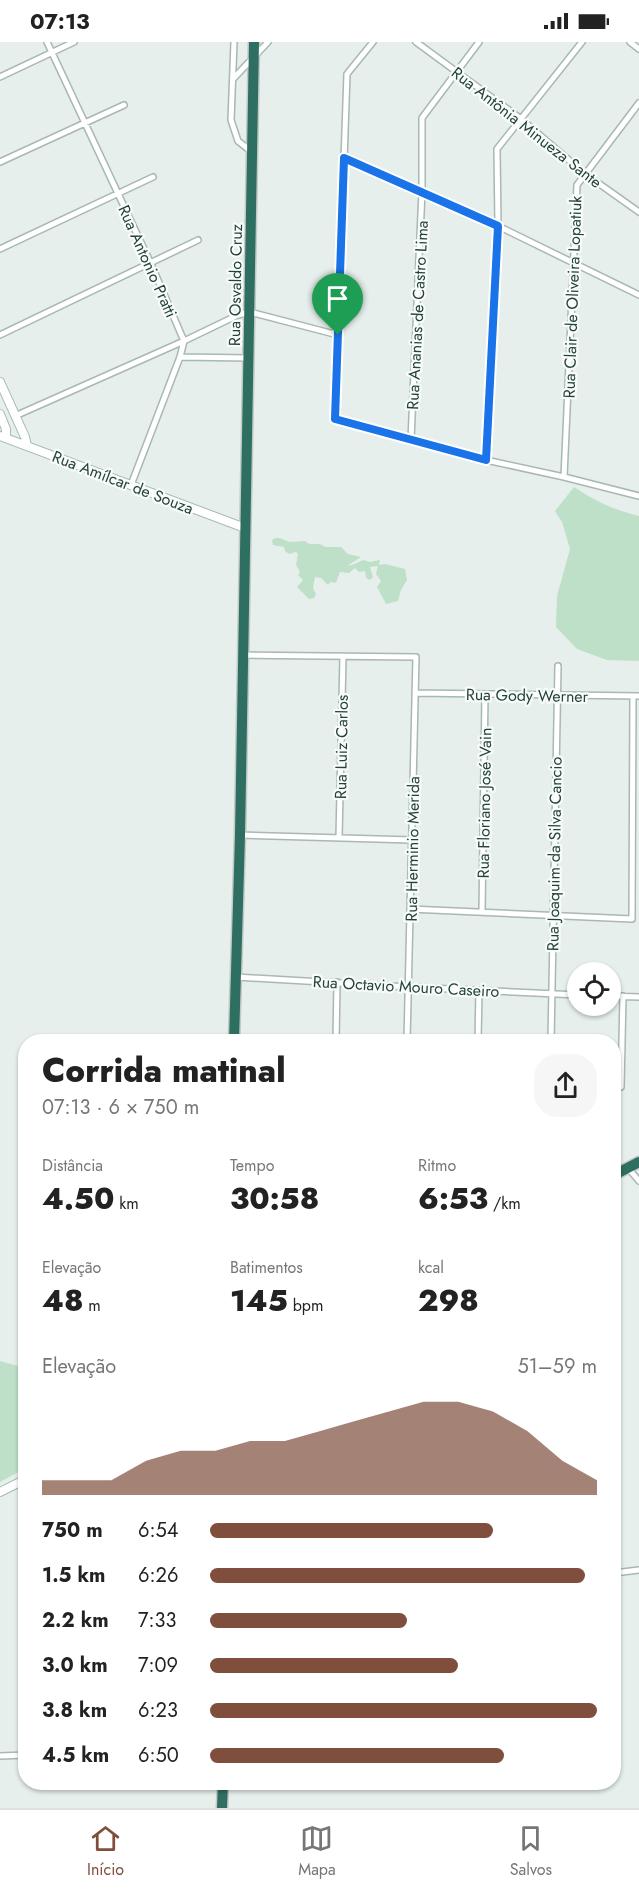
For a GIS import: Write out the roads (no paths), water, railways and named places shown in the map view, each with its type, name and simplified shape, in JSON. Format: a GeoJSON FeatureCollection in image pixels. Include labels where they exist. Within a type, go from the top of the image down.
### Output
{"type":"FeatureCollection","features":[{"type":"Feature","properties":{"kind":"highway","name":"Rua Osvaldo Cruz"},"geometry":{"type":"LineString","coordinates":[[234,1034],[240,835],[254,42]]}},
{"type":"Feature","properties":{"kind":"highway"},"geometry":{"type":"LineString","coordinates":[[621,1172],[639,1162]]}},
{"type":"Feature","properties":{"kind":"highway"},"geometry":{"type":"LineString","coordinates":[[222,1808],[223,1790]]}},
{"type":"Feature","properties":{"kind":"street","name":"Rua Antonio Pratti"},"geometry":{"type":"LineString","coordinates":[[47,42],[151,264],[184,341]]}},
{"type":"Feature","properties":{"kind":"street"},"geometry":{"type":"LineString","coordinates":[[0,77],[74,42]]}},
{"type":"Feature","properties":{"kind":"street"},"geometry":{"type":"LineString","coordinates":[[234,42],[231,120],[238,141],[253,153]]}},
{"type":"Feature","properties":{"kind":"street"},"geometry":{"type":"LineString","coordinates":[[233,79],[268,42]]}},
{"type":"Feature","properties":{"kind":"street"},"geometry":{"type":"LineString","coordinates":[[373,42],[347,74],[335,419],[486,460],[639,496]]}},
{"type":"Feature","properties":{"kind":"street","name":"Rua Antônia Minueza Sante"},"geometry":{"type":"LineString","coordinates":[[416,42],[520,119],[584,173],[639,212]]}},
{"type":"Feature","properties":{"kind":"street"},"geometry":{"type":"LineString","coordinates":[[456,72],[479,42]]}},
{"type":"Feature","properties":{"kind":"street"},"geometry":{"type":"LineString","coordinates":[[486,460],[498,226],[497,148],[582,42]]}},
{"type":"Feature","properties":{"kind":"street"},"geometry":{"type":"LineString","coordinates":[[630,42],[639,49]]}},
{"type":"Feature","properties":{"kind":"street","name":"Rua Ananias de Castro Lima"},"geometry":{"type":"LineString","coordinates":[[411,440],[422,191],[422,118],[456,72]]}},
{"type":"Feature","properties":{"kind":"street","name":"Rua Clair de Oliveira Lopatiuk"},"geometry":{"type":"LineString","coordinates":[[564,477],[577,185],[639,103]]}},
{"type":"Feature","properties":{"kind":"street"},"geometry":{"type":"LineString","coordinates":[[0,162],[124,105]]}},
{"type":"Feature","properties":{"kind":"street"},"geometry":{"type":"LineString","coordinates":[[344,158],[498,226],[639,295]]}},
{"type":"Feature","properties":{"kind":"street"},"geometry":{"type":"LineString","coordinates":[[0,249],[153,177]]}},
{"type":"Feature","properties":{"kind":"street"},"geometry":{"type":"LineString","coordinates":[[0,335],[198,240]]}},
{"type":"Feature","properties":{"kind":"street"},"geometry":{"type":"LineString","coordinates":[[15,416],[238,315],[250,312],[338,335]]}},
{"type":"Feature","properties":{"kind":"street"},"geometry":{"type":"LineString","coordinates":[[131,485],[184,341]]}},
{"type":"Feature","properties":{"kind":"street"},"geometry":{"type":"LineString","coordinates":[[180,357],[249,358]]}},
{"type":"Feature","properties":{"kind":"street"},"geometry":{"type":"LineString","coordinates":[[0,382],[27,446]]}},
{"type":"Feature","properties":{"kind":"street"},"geometry":{"type":"LineString","coordinates":[[0,414],[6,429],[3,437]]}},
{"type":"Feature","properties":{"kind":"street","name":"Rua Amílcar de Souza"},"geometry":{"type":"LineString","coordinates":[[3,437],[245,528]]}},
{"type":"Feature","properties":{"kind":"street"},"geometry":{"type":"LineString","coordinates":[[243,655],[343,656]]}},
{"type":"Feature","properties":{"kind":"street","name":"Rua Herminio Merida"},"geometry":{"type":"LineString","coordinates":[[343,656],[416,657],[406,1034]]}},
{"type":"Feature","properties":{"kind":"street","name":"Rua Luiz Carlos"},"geometry":{"type":"LineString","coordinates":[[339,838],[343,656]]}},
{"type":"Feature","properties":{"kind":"street","name":"Rua Joaquim da Silva Cancio"},"geometry":{"type":"LineString","coordinates":[[551,1034],[558,666]]}},
{"type":"Feature","properties":{"kind":"street","name":"Rua Gody Werner"},"geometry":{"type":"LineString","coordinates":[[416,693],[636,696]]}},
{"type":"Feature","properties":{"kind":"street","name":"Rua Floriano José Vain"},"geometry":{"type":"LineString","coordinates":[[482,912],[485,694]]}},
{"type":"Feature","properties":{"kind":"street"},"geometry":{"type":"LineString","coordinates":[[410,909],[632,919],[636,804],[636,696]]}},
{"type":"Feature","properties":{"kind":"street"},"geometry":{"type":"LineString","coordinates":[[240,835],[412,840]]}},
{"type":"Feature","properties":{"kind":"street","name":"Rua Octavio Mouro Caseiro"},"geometry":{"type":"LineString","coordinates":[[235,977],[567,994]]}},
{"type":"Feature","properties":{"kind":"street"},"geometry":{"type":"LineString","coordinates":[[336,1034],[338,982]]}},
{"type":"Feature","properties":{"kind":"street"},"geometry":{"type":"LineString","coordinates":[[478,1034],[479,990]]}},
{"type":"Feature","properties":{"kind":"street"},"geometry":{"type":"LineString","coordinates":[[621,1086],[623,996],[639,997]]}},
{"type":"Feature","properties":{"kind":"street"},"geometry":{"type":"LineString","coordinates":[[628,1168],[639,1181]]}},
{"type":"Feature","properties":{"kind":"street"},"geometry":{"type":"LineString","coordinates":[[0,1492],[18,1483]]}},
{"type":"Feature","properties":{"kind":"street"},"geometry":{"type":"LineString","coordinates":[[621,1572],[639,1570]]}},
{"type":"Feature","properties":{"kind":"street"},"geometry":{"type":"LineString","coordinates":[[0,1756],[18,1755]]}}]}
